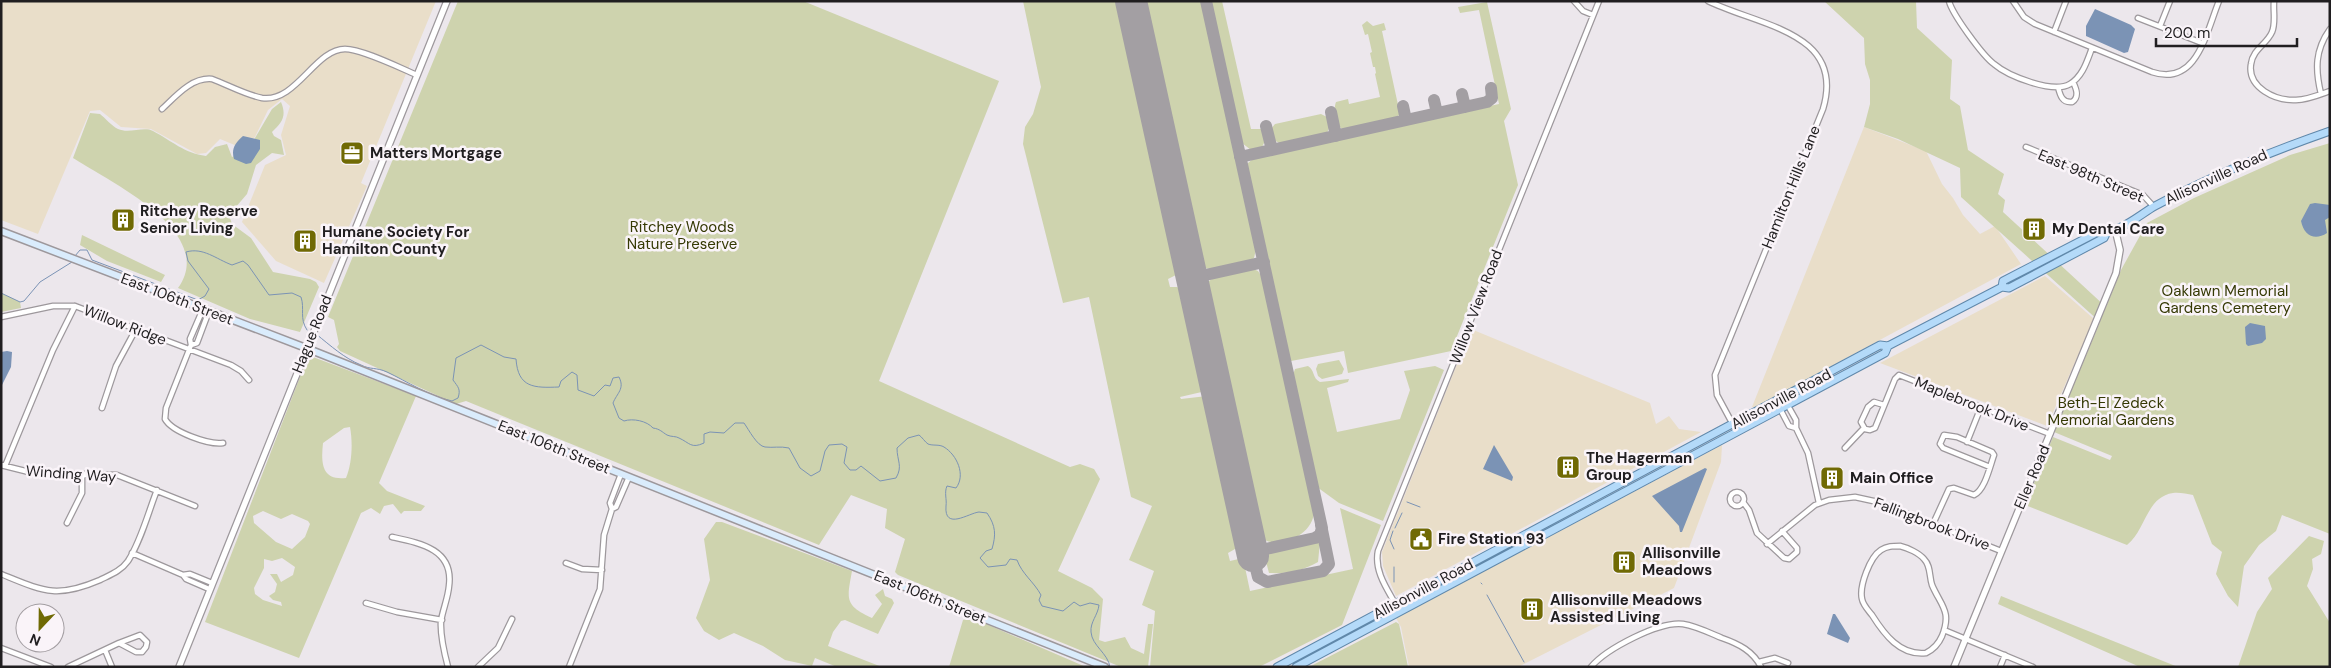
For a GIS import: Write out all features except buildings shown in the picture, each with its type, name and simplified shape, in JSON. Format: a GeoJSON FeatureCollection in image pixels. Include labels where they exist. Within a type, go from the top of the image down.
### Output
{"type":"FeatureCollection","features":[{"type":"Feature","properties":{"kind":"main road","name":"Allisonville Road"},"geometry":{"type":"LineString","coordinates":[[1277,667],[1880,345],[1888,346],[2002,287],[2009,288],[2022,282],[2104,238],[2107,232],[2154,206],[2245,163],[2330,131]]}},
{"type":"Feature","properties":{"kind":"main road","name":"East 106th Street"},"geometry":{"type":"LineString","coordinates":[[1,231],[306,348],[1102,666]]}},
{"type":"Feature","properties":{"kind":"main road","name":"Allisonville Road"},"geometry":{"type":"LineString","coordinates":[[1296,667],[1885,353],[1888,346]]}},
{"type":"Feature","properties":{"kind":"street","name":"Hague Road"},"geometry":{"type":"LineString","coordinates":[[182,666],[209,589],[446,1]]}},
{"type":"Feature","properties":{"kind":"street"},"geometry":{"type":"LineString","coordinates":[[1574,1],[1583,11],[1593,15]]}},
{"type":"Feature","properties":{"kind":"street","name":"Willow View Road"},"geometry":{"type":"LineString","coordinates":[[1400,612],[1381,576],[1377,560],[1378,551],[1599,1]]}},
{"type":"Feature","properties":{"kind":"street","name":"Hamilton Hills Lane"},"geometry":{"type":"LineString","coordinates":[[1708,1],[1800,39],[1815,51],[1822,61],[1828,87],[1823,109],[1715,374],[1717,395],[1737,432]]}},
{"type":"Feature","properties":{"kind":"street"},"geometry":{"type":"LineString","coordinates":[[1949,1],[1957,18],[1994,64],[2046,87],[2058,87],[2072,82],[2084,68],[2092,48]]}},
{"type":"Feature","properties":{"kind":"street"},"geometry":{"type":"LineString","coordinates":[[2013,1],[2029,21],[2162,75],[2179,73],[2191,65],[2219,1]]}},
{"type":"Feature","properties":{"kind":"street"},"geometry":{"type":"LineString","coordinates":[[2054,32],[2066,1]]}},
{"type":"Feature","properties":{"kind":"street"},"geometry":{"type":"LineString","coordinates":[[2160,26],[2170,1]]}},
{"type":"Feature","properties":{"kind":"street"},"geometry":{"type":"LineString","coordinates":[[2274,1],[2272,32],[2256,51],[2251,63],[2251,74],[2255,83],[2266,93],[2290,100],[2330,91]]}},
{"type":"Feature","properties":{"kind":"street"},"geometry":{"type":"LineString","coordinates":[[2138,18],[2202,43]]}},
{"type":"Feature","properties":{"kind":"street"},"geometry":{"type":"LineString","coordinates":[[2321,94],[2318,77],[2318,51],[2330,29]]}},
{"type":"Feature","properties":{"kind":"street"},"geometry":{"type":"LineString","coordinates":[[162,108],[192,83],[203,78],[212,79],[263,98],[278,96],[286,92],[329,55],[341,50],[355,51],[417,75]]}},
{"type":"Feature","properties":{"kind":"street"},"geometry":{"type":"LineString","coordinates":[[2058,87],[2062,98],[2066,102],[2072,102],[2076,98],[2077,93],[2072,82]]}},
{"type":"Feature","properties":{"kind":"street","name":"East 98th Street"},"geometry":{"type":"LineString","coordinates":[[2026,148],[2143,195],[2154,206]]}},
{"type":"Feature","properties":{"kind":"street","name":"Eller Road"},"geometry":{"type":"LineString","coordinates":[[1954,667],[2116,273],[2120,250],[2115,229]]}},
{"type":"Feature","properties":{"kind":"street","name":"Willow Ridge"},"geometry":{"type":"LineString","coordinates":[[1,317],[53,306],[75,306],[190,347],[238,368],[249,380]]}},
{"type":"Feature","properties":{"kind":"street"},"geometry":{"type":"LineString","coordinates":[[3,465],[53,350],[75,306]]}},
{"type":"Feature","properties":{"kind":"street"},"geometry":{"type":"LineString","coordinates":[[206,310],[190,339],[190,347],[166,408],[166,419],[170,426],[176,430],[210,443],[223,443]]}},
{"type":"Feature","properties":{"kind":"street"},"geometry":{"type":"LineString","coordinates":[[102,408],[116,366],[136,329]]}},
{"type":"Feature","properties":{"kind":"street","name":"Maplebrook Drive"},"geometry":{"type":"LineString","coordinates":[[1845,448],[1864,428],[1874,430],[1895,379],[1900,375],[2050,434]]}},
{"type":"Feature","properties":{"kind":"street"},"geometry":{"type":"LineString","coordinates":[[1783,397],[1796,420],[1796,428],[1808,453],[1819,503]]}},
{"type":"Feature","properties":{"kind":"street"},"geometry":{"type":"LineString","coordinates":[[1776,401],[1790,426],[1796,428]]}},
{"type":"Feature","properties":{"kind":"street"},"geometry":{"type":"LineString","coordinates":[[1864,428],[1861,422],[1869,405],[1874,402],[1884,406]]}},
{"type":"Feature","properties":{"kind":"street"},"geometry":{"type":"LineString","coordinates":[[1967,442],[1981,407]]}},
{"type":"Feature","properties":{"kind":"street"},"geometry":{"type":"LineString","coordinates":[[1933,524],[1949,489],[1954,488],[1971,495],[1977,494],[1990,467],[1994,455],[1992,452],[1946,434],[1940,444],[1943,448],[1990,467]]}},
{"type":"Feature","properties":{"kind":"street","name":"Winding Way"},"geometry":{"type":"LineString","coordinates":[[3,465],[29,472],[117,475],[195,506]]}},
{"type":"Feature","properties":{"kind":"street"},"geometry":{"type":"LineString","coordinates":[[68,523],[82,493],[82,474]]}},
{"type":"Feature","properties":{"kind":"street"},"geometry":{"type":"LineString","coordinates":[[612,509],[610,502],[621,474]]}},
{"type":"Feature","properties":{"kind":"street"},"geometry":{"type":"LineString","coordinates":[[569,667],[599,594],[604,530],[612,509],[616,507],[629,477]]}},
{"type":"Feature","properties":{"kind":"street"},"geometry":{"type":"LineString","coordinates":[[1,574],[46,591],[74,590],[117,572],[132,553],[157,490]]}},
{"type":"Feature","properties":{"kind":"street","name":"Fallingbrook Drive"},"geometry":{"type":"LineString","coordinates":[[1767,544],[1804,512],[1819,503],[1841,498],[1868,499],[2001,551]]}},
{"type":"Feature","properties":{"kind":"street"},"geometry":{"type":"LineString","coordinates":[[1743,502],[1749,510],[1758,533],[1767,544],[1784,558],[1792,557],[1797,548],[1782,531]]}},
{"type":"Feature","properties":{"kind":"street"},"geometry":{"type":"LineString","coordinates":[[392,537],[425,545],[434,550],[445,563],[450,581],[442,620],[442,638],[448,667]]}},
{"type":"Feature","properties":{"kind":"street"},"geometry":{"type":"LineString","coordinates":[[1905,547],[1926,560],[1932,584],[1946,612],[1947,620],[1944,630],[1937,645],[1930,651],[1922,653],[1892,642],[1885,636],[1864,605],[1861,596],[1865,578],[1874,557],[1884,548],[1905,547]]}},
{"type":"Feature","properties":{"kind":"street"},"geometry":{"type":"LineString","coordinates":[[132,553],[183,575],[186,579],[209,589]]}},
{"type":"Feature","properties":{"kind":"street"},"geometry":{"type":"LineString","coordinates":[[566,564],[582,569],[602,570]]}},
{"type":"Feature","properties":{"kind":"street"},"geometry":{"type":"LineString","coordinates":[[183,575],[190,574],[212,583]]}},
{"type":"Feature","properties":{"kind":"street"},"geometry":{"type":"LineString","coordinates":[[366,603],[397,612],[442,620]]}},
{"type":"Feature","properties":{"kind":"street"},"geometry":{"type":"LineString","coordinates":[[478,667],[498,648],[512,619]]}},
{"type":"Feature","properties":{"kind":"street"},"geometry":{"type":"LineString","coordinates":[[1591,667],[1603,656],[1638,637],[1660,626],[1675,624],[1692,626],[1739,645],[1750,652],[1760,665],[1775,658],[1788,663]]}},
{"type":"Feature","properties":{"kind":"street"},"geometry":{"type":"LineString","coordinates":[[1944,630],[2034,667]]}},
{"type":"Feature","properties":{"kind":"street"},"geometry":{"type":"LineString","coordinates":[[68,667],[119,643],[138,635],[145,638],[147,645],[144,651],[139,652],[119,643]]}},
{"type":"Feature","properties":{"kind":"street"},"geometry":{"type":"LineString","coordinates":[[1,648],[51,667]]}},
{"type":"Feature","properties":{"kind":"street"},"geometry":{"type":"LineString","coordinates":[[105,650],[112,667]]}},
{"type":"Feature","properties":{"kind":"street"},"geometry":{"type":"LineString","coordinates":[[2000,667],[2005,655]]}},
{"type":"Feature","properties":{"kind":"shaded area"},"geometry":{"type":"Polygon","coordinates":[[[1,1],[436,1],[361,183],[367,186],[324,283],[276,261],[242,222],[265,165],[286,155],[281,135],[290,106],[282,99],[268,110],[255,137],[242,148],[220,139],[206,153],[197,154],[151,129],[121,127],[100,110],[90,111],[38,234],[1,220],[1,1]]]}},
{"type":"Feature","properties":{"kind":"shaded area"},"geometry":{"type":"Polygon","coordinates":[[[1864,127],[1926,151],[1942,184],[1963,215],[1980,234],[1995,226],[2021,264],[1752,407],[1864,127]]]}},
{"type":"Feature","properties":{"kind":"shaded area"},"geometry":{"type":"Polygon","coordinates":[[[2045,276],[2094,319],[2047,426],[1880,363],[2045,276]]]}},
{"type":"Feature","properties":{"kind":"shaded area"},"geometry":{"type":"Polygon","coordinates":[[[1471,329],[1650,403],[1656,424],[1669,416],[1679,429],[1701,432],[1396,596],[1383,566],[1382,552],[1471,329]]]}},
{"type":"Feature","properties":{"kind":"shaded area"},"geometry":{"type":"Polygon","coordinates":[[[1722,445],[1721,462],[1674,588],[1518,667],[1409,667],[1401,627],[1396,618],[1722,445]]]}},
{"type":"Feature","properties":{"kind":"green space","name":"Ritchey Woods Nature Preserve"},"geometry":{"type":"Polygon","coordinates":[[[458,1],[803,1],[999,81],[879,381],[1070,467],[1080,464],[1094,469],[1100,479],[1058,571],[1092,588],[1103,599],[1099,640],[1105,642],[1125,637],[1131,648],[1144,654],[1148,624],[1153,624],[1148,667],[1121,667],[898,575],[895,572],[905,539],[885,528],[887,509],[851,495],[819,545],[466,401],[456,404],[340,351],[337,347],[339,344],[334,320],[328,317],[458,1]]]}},
{"type":"Feature","properties":{"kind":"green space"},"geometry":{"type":"Polygon","coordinates":[[[1023,1],[1120,1],[1179,268],[1176,275],[1168,279],[1170,287],[1177,287],[1184,292],[1206,391],[1180,397],[1181,399],[1207,396],[1239,542],[1235,549],[1228,553],[1230,561],[1243,558],[1250,591],[1353,569],[1340,508],[1381,525],[1342,625],[1259,667],[1150,667],[1155,611],[1142,605],[1154,571],[1129,560],[1152,506],[1131,497],[1089,297],[1063,303],[1023,144],[1025,127],[1033,114],[1041,87],[1023,1]]]}},
{"type":"Feature","properties":{"kind":"green space"},"geometry":{"type":"Polygon","coordinates":[[[1143,1],[1202,1],[1256,249],[1254,258],[1250,261],[1210,269],[1205,268],[1200,262],[1143,1]]]}},
{"type":"Feature","properties":{"kind":"green space"},"geometry":{"type":"Polygon","coordinates":[[[1210,1],[1222,1],[1251,129],[1262,129],[1265,141],[1262,147],[1251,150],[1242,143],[1210,1]]]}},
{"type":"Feature","properties":{"kind":"green space","name":"Oaklawn Memorial Gardens Cemetery"},"geometry":{"type":"Polygon","coordinates":[[[1824,1],[1916,1],[1917,28],[1952,60],[1950,99],[1960,106],[1968,150],[2004,174],[1998,194],[2005,200],[2003,212],[2106,307],[2121,270],[2147,223],[2194,198],[2290,155],[2330,143],[2330,534],[2282,515],[2276,531],[2259,545],[2244,566],[2238,607],[2228,596],[2216,574],[2222,552],[2212,544],[2193,495],[2173,493],[2157,501],[2133,539],[2127,545],[2025,505],[2053,437],[2110,460],[2112,456],[2054,432],[2100,322],[1961,197],[1960,168],[1898,139],[1864,127],[1870,104],[1870,80],[1865,64],[1864,38],[1824,1]]]}},
{"type":"Feature","properties":{"kind":"green space"},"geometry":{"type":"Polygon","coordinates":[[[1487,2],[1511,109],[1504,121],[1518,185],[1451,351],[1348,373],[1344,351],[1291,361],[1247,168],[1248,163],[1254,158],[1499,104],[1479,10],[1460,13],[1458,7],[1487,2]]]}},
{"type":"Feature","properties":{"kind":"green space"},"geometry":{"type":"Polygon","coordinates":[[[1367,21],[1373,26],[1384,23],[1386,30],[1382,31],[1400,114],[1397,117],[1342,129],[1338,124],[1336,116],[1336,102],[1348,99],[1349,104],[1380,97],[1375,67],[1373,67],[1370,53],[1372,52],[1368,34],[1365,35],[1362,25],[1367,21]]]}},
{"type":"Feature","properties":{"kind":"green space"},"geometry":{"type":"Polygon","coordinates":[[[281,102],[284,111],[282,119],[272,132],[274,136],[281,140],[284,155],[272,153],[256,165],[247,194],[229,215],[232,224],[251,238],[273,272],[310,279],[316,282],[319,287],[300,332],[250,319],[178,288],[186,267],[184,247],[172,229],[154,211],[133,195],[73,158],[90,113],[100,114],[118,129],[132,131],[145,129],[153,131],[185,149],[206,156],[215,147],[227,144],[232,157],[248,150],[272,109],[281,102]]]}},
{"type":"Feature","properties":{"kind":"green space"},"geometry":{"type":"Polygon","coordinates":[[[1321,114],[1327,117],[1329,128],[1327,133],[1279,143],[1274,140],[1271,129],[1275,124],[1321,114]]]}},
{"type":"Feature","properties":{"kind":"green space"},"geometry":{"type":"Polygon","coordinates":[[[82,235],[165,275],[161,282],[107,261],[80,245],[82,235]]]}},
{"type":"Feature","properties":{"kind":"green space"},"geometry":{"type":"Polygon","coordinates":[[[1253,269],[1258,271],[1262,277],[1314,511],[1312,520],[1300,535],[1283,542],[1266,541],[1260,536],[1205,289],[1208,282],[1213,278],[1253,269]]]}},
{"type":"Feature","properties":{"kind":"green space"},"geometry":{"type":"Polygon","coordinates":[[[1,293],[20,302],[21,308],[1,312],[1,293]]]}},
{"type":"Feature","properties":{"kind":"green space"},"geometry":{"type":"Polygon","coordinates":[[[313,357],[416,396],[379,483],[387,491],[425,506],[421,511],[404,511],[401,514],[393,504],[384,506],[380,514],[371,508],[361,513],[299,658],[205,622],[305,364],[309,358],[313,357]],[[350,427],[344,428],[323,443],[322,457],[324,469],[327,473],[338,478],[346,478],[350,466],[350,427]],[[263,511],[253,516],[254,523],[276,542],[292,549],[305,537],[310,524],[308,521],[292,514],[281,519],[263,511]],[[282,558],[272,561],[264,559],[264,568],[254,588],[255,594],[263,600],[282,606],[281,602],[273,600],[269,596],[275,592],[277,584],[270,574],[277,574],[281,582],[293,575],[295,567],[282,558]]]}},
{"type":"Feature","properties":{"kind":"green space"},"geometry":{"type":"Polygon","coordinates":[[[1339,360],[1344,369],[1342,374],[1322,379],[1318,376],[1316,369],[1318,364],[1339,360]]]}},
{"type":"Feature","properties":{"kind":"green space"},"geometry":{"type":"Polygon","coordinates":[[[1308,366],[1320,382],[1349,379],[1348,382],[1327,388],[1337,432],[1400,419],[1410,390],[1404,371],[1435,366],[1444,370],[1383,521],[1339,503],[1317,487],[1293,375],[1295,369],[1308,366]]]}},
{"type":"Feature","properties":{"kind":"green space"},"geometry":{"type":"Polygon","coordinates":[[[716,522],[722,522],[852,571],[849,595],[852,605],[872,618],[882,604],[875,595],[883,589],[885,596],[892,599],[894,603],[878,634],[845,620],[841,621],[833,632],[828,646],[882,667],[837,667],[815,658],[812,666],[785,660],[763,646],[734,633],[719,640],[704,631],[696,618],[710,580],[704,539],[716,522]]]}},
{"type":"Feature","properties":{"kind":"green space"},"geometry":{"type":"Polygon","coordinates":[[[2309,536],[2324,541],[2321,554],[2312,559],[2313,569],[2307,586],[2330,623],[2330,667],[2238,667],[2257,612],[2272,589],[2268,578],[2309,536]]]}},
{"type":"Feature","properties":{"kind":"green space"},"geometry":{"type":"Polygon","coordinates":[[[1320,542],[1318,562],[1295,571],[1269,573],[1264,554],[1320,542]]]}},
{"type":"Feature","properties":{"kind":"green space"},"geometry":{"type":"Polygon","coordinates":[[[2001,596],[2178,667],[2140,667],[1998,604],[2001,596]]]}},
{"type":"Feature","properties":{"kind":"green space"},"geometry":{"type":"Polygon","coordinates":[[[970,617],[1086,667],[949,667],[963,620],[970,617]]]}},
{"type":"Feature","properties":{"kind":"green space"},"geometry":{"type":"Polygon","coordinates":[[[1396,622],[1399,624],[1408,667],[1309,667],[1396,622]]]}},
{"type":"Feature","properties":{"kind":"water"},"geometry":{"type":"Polygon","coordinates":[[[2095,9],[2131,25],[2135,29],[2128,52],[2124,53],[2086,36],[2086,26],[2095,9]]]}},
{"type":"Feature","properties":{"kind":"water"},"geometry":{"type":"Polygon","coordinates":[[[243,136],[260,140],[260,149],[251,163],[246,164],[234,159],[233,152],[234,146],[243,136]]]}},
{"type":"Feature","properties":{"kind":"water"},"geometry":{"type":"Polygon","coordinates":[[[2310,204],[2330,205],[2330,217],[2325,220],[2327,233],[2318,237],[2307,233],[2301,221],[2310,204]]]}},
{"type":"Feature","properties":{"kind":"water"},"geometry":{"type":"Polygon","coordinates":[[[2250,323],[2265,326],[2266,339],[2262,343],[2248,346],[2246,344],[2245,327],[2250,323]]]}},
{"type":"Feature","properties":{"kind":"water"},"geometry":{"type":"Polygon","coordinates":[[[1,352],[12,352],[11,367],[1,387],[1,352]]]}},
{"type":"Feature","properties":{"kind":"water"},"geometry":{"type":"Polygon","coordinates":[[[1494,445],[1513,477],[1512,481],[1483,469],[1494,445]]]}},
{"type":"Feature","properties":{"kind":"water"},"geometry":{"type":"Polygon","coordinates":[[[1705,468],[1707,469],[1682,532],[1680,532],[1679,526],[1652,496],[1705,468]]]}},
{"type":"Feature","properties":{"kind":"water"},"geometry":{"type":"Polygon","coordinates":[[[1833,614],[1835,614],[1850,638],[1848,643],[1827,634],[1833,614]]]}},
{"type":"Feature","properties":{"kind":"waterway"},"geometry":{"type":"LineString","coordinates":[[75,256],[80,250],[87,250],[92,260],[198,300],[205,296],[209,289],[188,261],[186,252],[204,252],[232,265],[243,261],[248,265],[269,295],[292,293],[301,297],[303,321],[307,330]]}},
{"type":"Feature","properties":{"kind":"waterway"},"geometry":{"type":"LineString","coordinates":[[1,293],[20,302],[24,301],[40,282],[72,262]]}},
{"type":"Feature","properties":{"kind":"waterway"},"geometry":{"type":"LineString","coordinates":[[316,334],[349,359],[365,367],[387,372],[427,392],[452,401],[458,398],[459,392],[453,380],[456,358],[481,345],[504,357],[516,359],[520,376],[524,381],[535,386],[559,387],[561,381],[572,372],[577,375],[578,390],[594,396],[605,385],[610,386],[613,378],[619,377],[621,388],[613,403],[619,418],[624,421],[644,422],[667,435],[678,437],[691,445],[704,443],[704,434],[710,432],[724,433],[735,423],[744,423],[756,441],[762,446],[789,448],[800,468],[811,476],[820,471],[825,451],[829,445],[842,444],[847,447],[844,463],[850,470],[856,470],[861,466],[880,481],[896,478],[899,467],[897,448],[908,438],[919,435],[928,444],[942,446],[949,451],[959,466],[959,483],[956,488],[947,486],[946,489],[946,513],[949,518],[958,519],[979,512],[987,513],[992,522],[995,535],[992,549],[986,551],[980,558],[988,567],[1006,565],[1010,559],[1017,560],[1022,570],[1041,595],[1039,600],[1042,606],[1063,611],[1074,602],[1080,606],[1090,603],[1099,605],[1091,632],[1094,641],[1109,662],[1110,667]]}},
{"type":"Feature","properties":{"kind":"waterway"},"geometry":{"type":"LineString","coordinates":[[1407,502],[1420,507]]}},
{"type":"Feature","properties":{"kind":"waterway"},"geometry":{"type":"LineString","coordinates":[[1395,528],[1402,513]]}},
{"type":"Feature","properties":{"kind":"waterway"},"geometry":{"type":"LineString","coordinates":[[1393,531],[1390,540],[1394,549]]}},
{"type":"Feature","properties":{"kind":"waterway"},"geometry":{"type":"LineString","coordinates":[[1394,567],[1394,582]]}},
{"type":"Feature","properties":{"kind":"waterway"},"geometry":{"type":"LineString","coordinates":[[1487,595],[1524,662]]}},
{"type":"Feature","properties":{"kind":"taxiway"},"geometry":{"type":"LineString","coordinates":[[1206,1],[1322,528],[1320,535],[1315,538],[1252,552]]}},
{"type":"Feature","properties":{"kind":"taxiway"},"geometry":{"type":"LineString","coordinates":[[1240,157],[1487,102],[1492,98],[1491,88]]}},
{"type":"Feature","properties":{"kind":"taxiway"},"geometry":{"type":"LineString","coordinates":[[1462,94],[1465,107]]}},
{"type":"Feature","properties":{"kind":"taxiway"},"geometry":{"type":"LineString","coordinates":[[1434,100],[1437,113]]}},
{"type":"Feature","properties":{"kind":"taxiway"},"geometry":{"type":"LineString","coordinates":[[1403,106],[1406,120]]}},
{"type":"Feature","properties":{"kind":"taxiway"},"geometry":{"type":"LineString","coordinates":[[1331,112],[1336,136]]}},
{"type":"Feature","properties":{"kind":"taxiway"},"geometry":{"type":"LineString","coordinates":[[1266,126],[1272,150]]}},
{"type":"Feature","properties":{"kind":"taxiway"},"geometry":{"type":"LineString","coordinates":[[1192,278],[1264,262]]}},
{"type":"Feature","properties":{"kind":"taxiway"},"geometry":{"type":"LineString","coordinates":[[1253,556],[1258,577],[1267,582],[1323,571],[1329,564],[1321,525]]}},
{"type":"Feature","properties":{"kind":"runway"},"geometry":{"type":"LineString","coordinates":[[1131,1],[1253,556]]}},
{"type":"Feature","properties":{"kind":"place","name":"Matters Mortgage"},"geometry":{"type":"Point","coordinates":[352,153]}},
{"type":"Feature","properties":{"kind":"place","name":"Ritchey Reserve Senior Living"},"geometry":{"type":"Point","coordinates":[123,220]}},
{"type":"Feature","properties":{"kind":"place","name":"My Dental Care"},"geometry":{"type":"Point","coordinates":[2034,229]}},
{"type":"Feature","properties":{"kind":"place","name":"Humane Society For Hamilton County"},"geometry":{"type":"Point","coordinates":[305,241]}},
{"type":"Feature","properties":{"kind":"place","name":"The Hagerman Group"},"geometry":{"type":"Point","coordinates":[1568,467]}},
{"type":"Feature","properties":{"kind":"place","name":"Main Office"},"geometry":{"type":"Point","coordinates":[1832,478]}},
{"type":"Feature","properties":{"kind":"place","name":"Fire Station 93"},"geometry":{"type":"Point","coordinates":[1421,539]}},
{"type":"Feature","properties":{"kind":"place","name":"Allisonville Meadows"},"geometry":{"type":"Point","coordinates":[1624,562]}},
{"type":"Feature","properties":{"kind":"place","name":"Allisonville Meadows Assisted Living"},"geometry":{"type":"Point","coordinates":[1532,609]}},
{"type":"Feature","properties":{"kind":"park label","name":"Beth-El Zedeck Memorial Gardens"},"geometry":{"type":"Point","coordinates":[2111,412]}}]}
